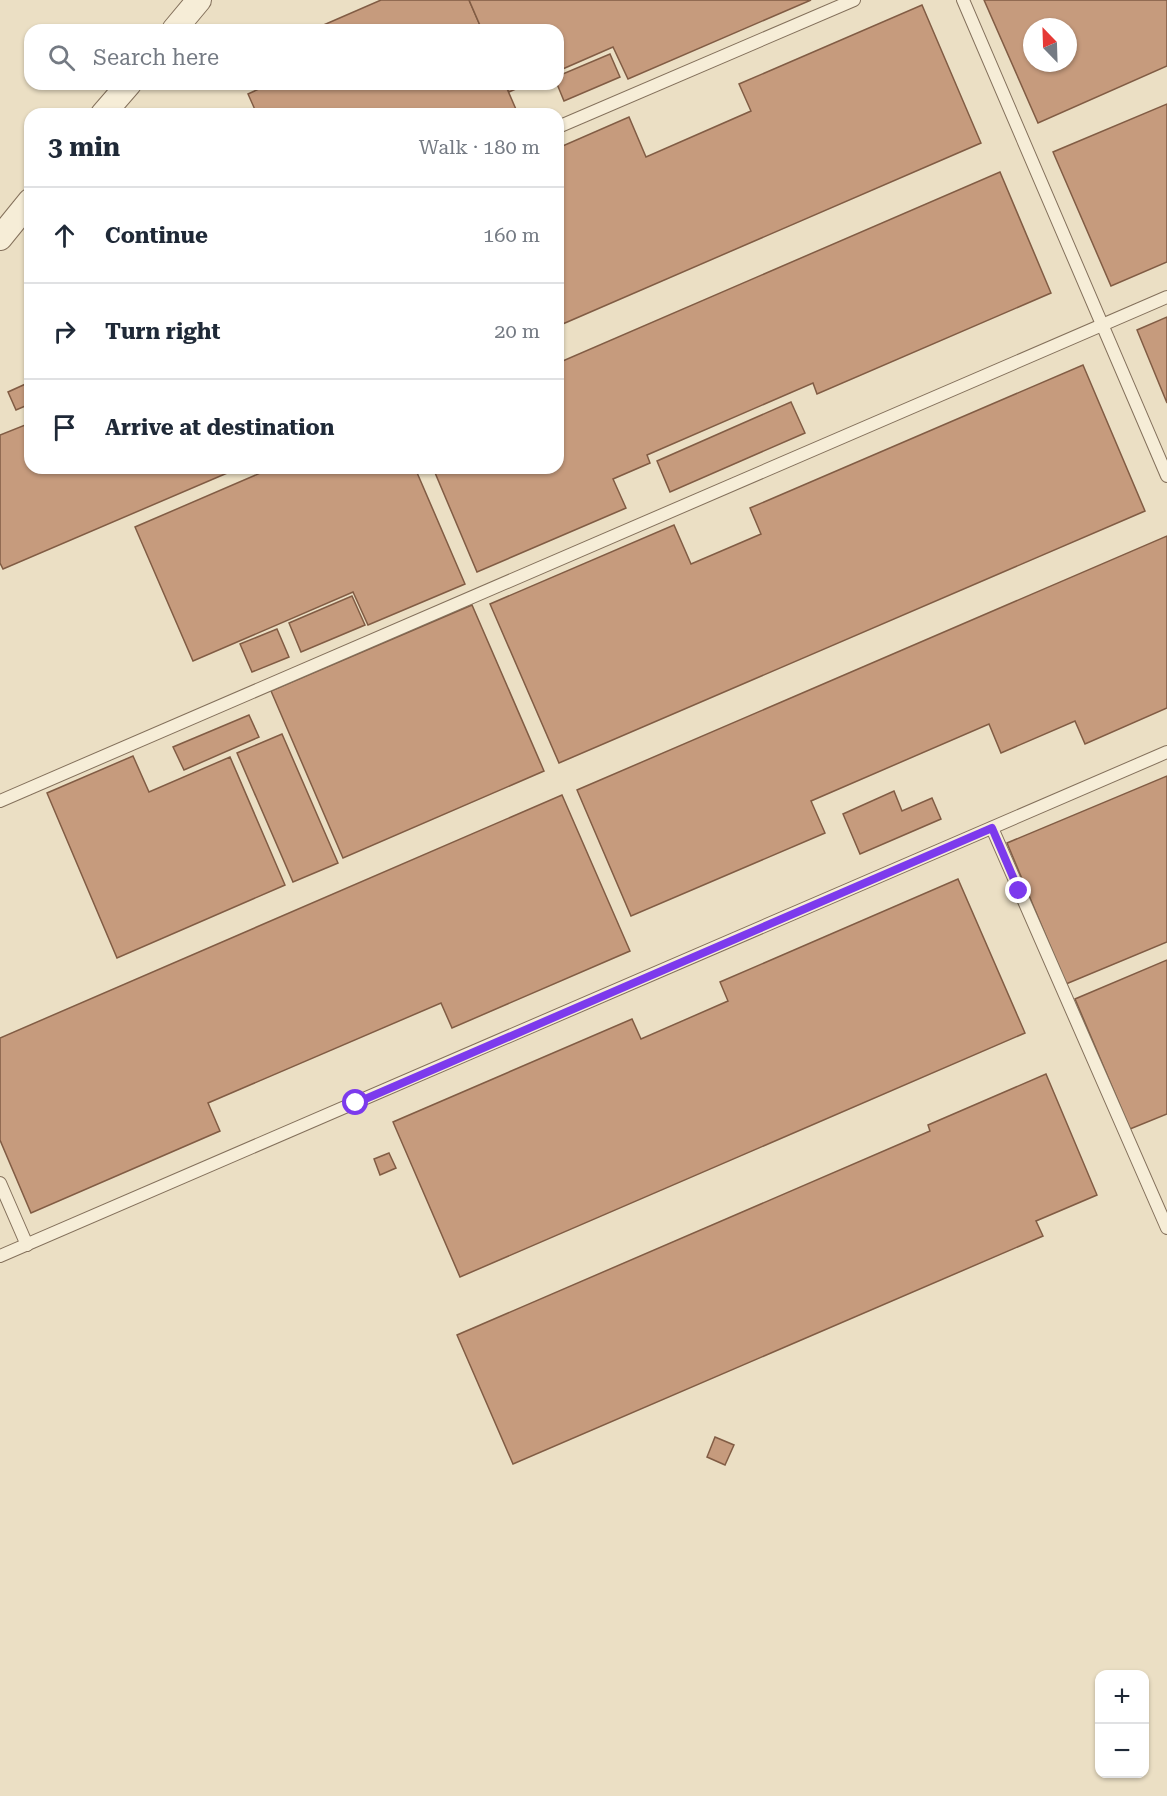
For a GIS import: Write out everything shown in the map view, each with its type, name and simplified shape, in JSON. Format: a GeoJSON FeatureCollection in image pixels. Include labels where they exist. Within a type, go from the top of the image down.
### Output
{"type":"FeatureCollection","features":[{"type":"Feature","properties":{"kind":"street"},"geometry":{"type":"LineString","coordinates":[[179,24],[199,0]]}},
{"type":"Feature","properties":{"kind":"street"},"geometry":{"type":"LineString","coordinates":[[108,108],[124,90]]}},
{"type":"Feature","properties":{"kind":"street"},"geometry":{"type":"LineString","coordinates":[[0,238],[24,208]]}},
{"type":"Feature","properties":{"kind":"lane"},"geometry":{"type":"LineString","coordinates":[[564,124],[854,0]]}},
{"type":"Feature","properties":{"kind":"lane"},"geometry":{"type":"LineString","coordinates":[[963,0],[1167,476]]}},
{"type":"Feature","properties":{"kind":"lane"},"geometry":{"type":"LineString","coordinates":[[0,801],[1167,297]]}},
{"type":"Feature","properties":{"kind":"lane"},"geometry":{"type":"LineString","coordinates":[[0,1256],[1167,752]]}},
{"type":"Feature","properties":{"kind":"lane"},"geometry":{"type":"LineString","coordinates":[[992,828],[1167,1228]]}},
{"type":"Feature","properties":{"kind":"lane"},"geometry":{"type":"LineString","coordinates":[[0,1183],[27,1245]]}},
{"type":"Feature","properties":{"kind":"building"},"geometry":{"type":"Polygon","coordinates":[[[381,0],[469,0],[479,24],[326,24],[381,0]]]}},
{"type":"Feature","properties":{"kind":"building"},"geometry":{"type":"Polygon","coordinates":[[[469,0],[811,0],[628,79],[613,47],[564,68],[564,24],[479,24],[469,0]]]}},
{"type":"Feature","properties":{"kind":"building"},"geometry":{"type":"Polygon","coordinates":[[[984,0],[1167,0],[1167,66],[1038,123],[984,0]]]}},
{"type":"Feature","properties":{"kind":"building"},"geometry":{"type":"Polygon","coordinates":[[[922,5],[981,143],[564,323],[564,145],[629,117],[646,157],[751,111],[739,84],[922,5]]]}},
{"type":"Feature","properties":{"kind":"building"},"geometry":{"type":"Polygon","coordinates":[[[610,54],[620,77],[564,101],[559,90],[564,90],[564,73],[610,54]]]}},
{"type":"Feature","properties":{"kind":"building"},"geometry":{"type":"Polygon","coordinates":[[[257,90],[508,90],[515,108],[254,108],[248,94],[257,90]]]}},
{"type":"Feature","properties":{"kind":"building"},"geometry":{"type":"Polygon","coordinates":[[[1167,104],[1167,262],[1111,286],[1053,152],[1167,104]]]}},
{"type":"Feature","properties":{"kind":"building"},"geometry":{"type":"Polygon","coordinates":[[[1000,172],[1051,293],[817,394],[813,383],[647,455],[650,463],[613,479],[626,508],[477,572],[436,474],[564,474],[564,360],[1000,172]]]}},
{"type":"Feature","properties":{"kind":"building"},"geometry":{"type":"Polygon","coordinates":[[[1167,317],[1167,403],[1137,330],[1167,317]]]}},
{"type":"Feature","properties":{"kind":"building"},"geometry":{"type":"Polygon","coordinates":[[[1083,365],[1145,511],[559,763],[490,604],[674,525],[691,564],[761,534],[750,508],[1083,365]]]}},
{"type":"Feature","properties":{"kind":"building"},"geometry":{"type":"Polygon","coordinates":[[[24,385],[24,407],[16,410],[8,392],[24,385]]]}},
{"type":"Feature","properties":{"kind":"building"},"geometry":{"type":"Polygon","coordinates":[[[791,402],[805,433],[670,492],[657,461],[791,402]]]}},
{"type":"Feature","properties":{"kind":"building"},"geometry":{"type":"Polygon","coordinates":[[[24,425],[24,474],[225,474],[3,569],[0,563],[0,435],[24,425]]]}},
{"type":"Feature","properties":{"kind":"building"},"geometry":{"type":"Polygon","coordinates":[[[258,474],[418,474],[465,584],[368,625],[353,592],[193,661],[135,527],[258,474]]]}},
{"type":"Feature","properties":{"kind":"building"},"geometry":{"type":"Polygon","coordinates":[[[1167,536],[1167,708],[1085,744],[1075,721],[1001,753],[989,724],[811,801],[825,833],[631,916],[577,790],[1167,536]]]}},
{"type":"Feature","properties":{"kind":"building"},"geometry":{"type":"Polygon","coordinates":[[[352,596],[365,625],[301,652],[289,623],[352,596]]]}},
{"type":"Feature","properties":{"kind":"building"},"geometry":{"type":"Polygon","coordinates":[[[472,605],[544,771],[343,858],[271,691],[472,605]]]}},
{"type":"Feature","properties":{"kind":"building"},"geometry":{"type":"Polygon","coordinates":[[[277,629],[289,657],[252,672],[240,644],[277,629]]]}},
{"type":"Feature","properties":{"kind":"building"},"geometry":{"type":"Polygon","coordinates":[[[249,715],[259,737],[184,770],[173,747],[249,715]]]}},
{"type":"Feature","properties":{"kind":"building"},"geometry":{"type":"Polygon","coordinates":[[[282,734],[338,863],[293,882],[237,753],[282,734]]]}},
{"type":"Feature","properties":{"kind":"building"},"geometry":{"type":"Polygon","coordinates":[[[133,756],[149,792],[230,757],[285,885],[117,958],[47,793],[133,756]]]}},
{"type":"Feature","properties":{"kind":"building"},"geometry":{"type":"Polygon","coordinates":[[[1167,776],[1167,942],[1066,984],[1007,843],[1167,776]]]}},
{"type":"Feature","properties":{"kind":"building"},"geometry":{"type":"Polygon","coordinates":[[[894,791],[902,811],[932,798],[941,819],[860,854],[843,814],[894,791]]]}},
{"type":"Feature","properties":{"kind":"building"},"geometry":{"type":"Polygon","coordinates":[[[562,795],[630,951],[452,1028],[441,1003],[208,1103],[220,1131],[31,1213],[0,1140],[0,1038],[562,795]]]}},
{"type":"Feature","properties":{"kind":"building"},"geometry":{"type":"Polygon","coordinates":[[[958,879],[1025,1033],[460,1277],[393,1122],[632,1019],[641,1039],[728,1001],[720,982],[958,879]]]}},
{"type":"Feature","properties":{"kind":"building"},"geometry":{"type":"Polygon","coordinates":[[[1167,960],[1167,1114],[1130,1129],[1075,999],[1167,960]]]}},
{"type":"Feature","properties":{"kind":"building"},"geometry":{"type":"Polygon","coordinates":[[[1046,1074],[1097,1195],[1036,1221],[1043,1236],[513,1464],[457,1335],[930,1131],[928,1125],[1046,1074]]]}},
{"type":"Feature","properties":{"kind":"building"},"geometry":{"type":"Polygon","coordinates":[[[389,1153],[396,1168],[380,1175],[374,1159],[389,1153]]]}},
{"type":"Feature","properties":{"kind":"building"},"geometry":{"type":"Polygon","coordinates":[[[715,1437],[734,1445],[725,1465],[707,1457],[715,1437]]]}},
{"type":"Feature","properties":{"kind":"route"},"geometry":{"type":"LineString","coordinates":[[356,1103],[992,828],[1019,891]]}}]}
